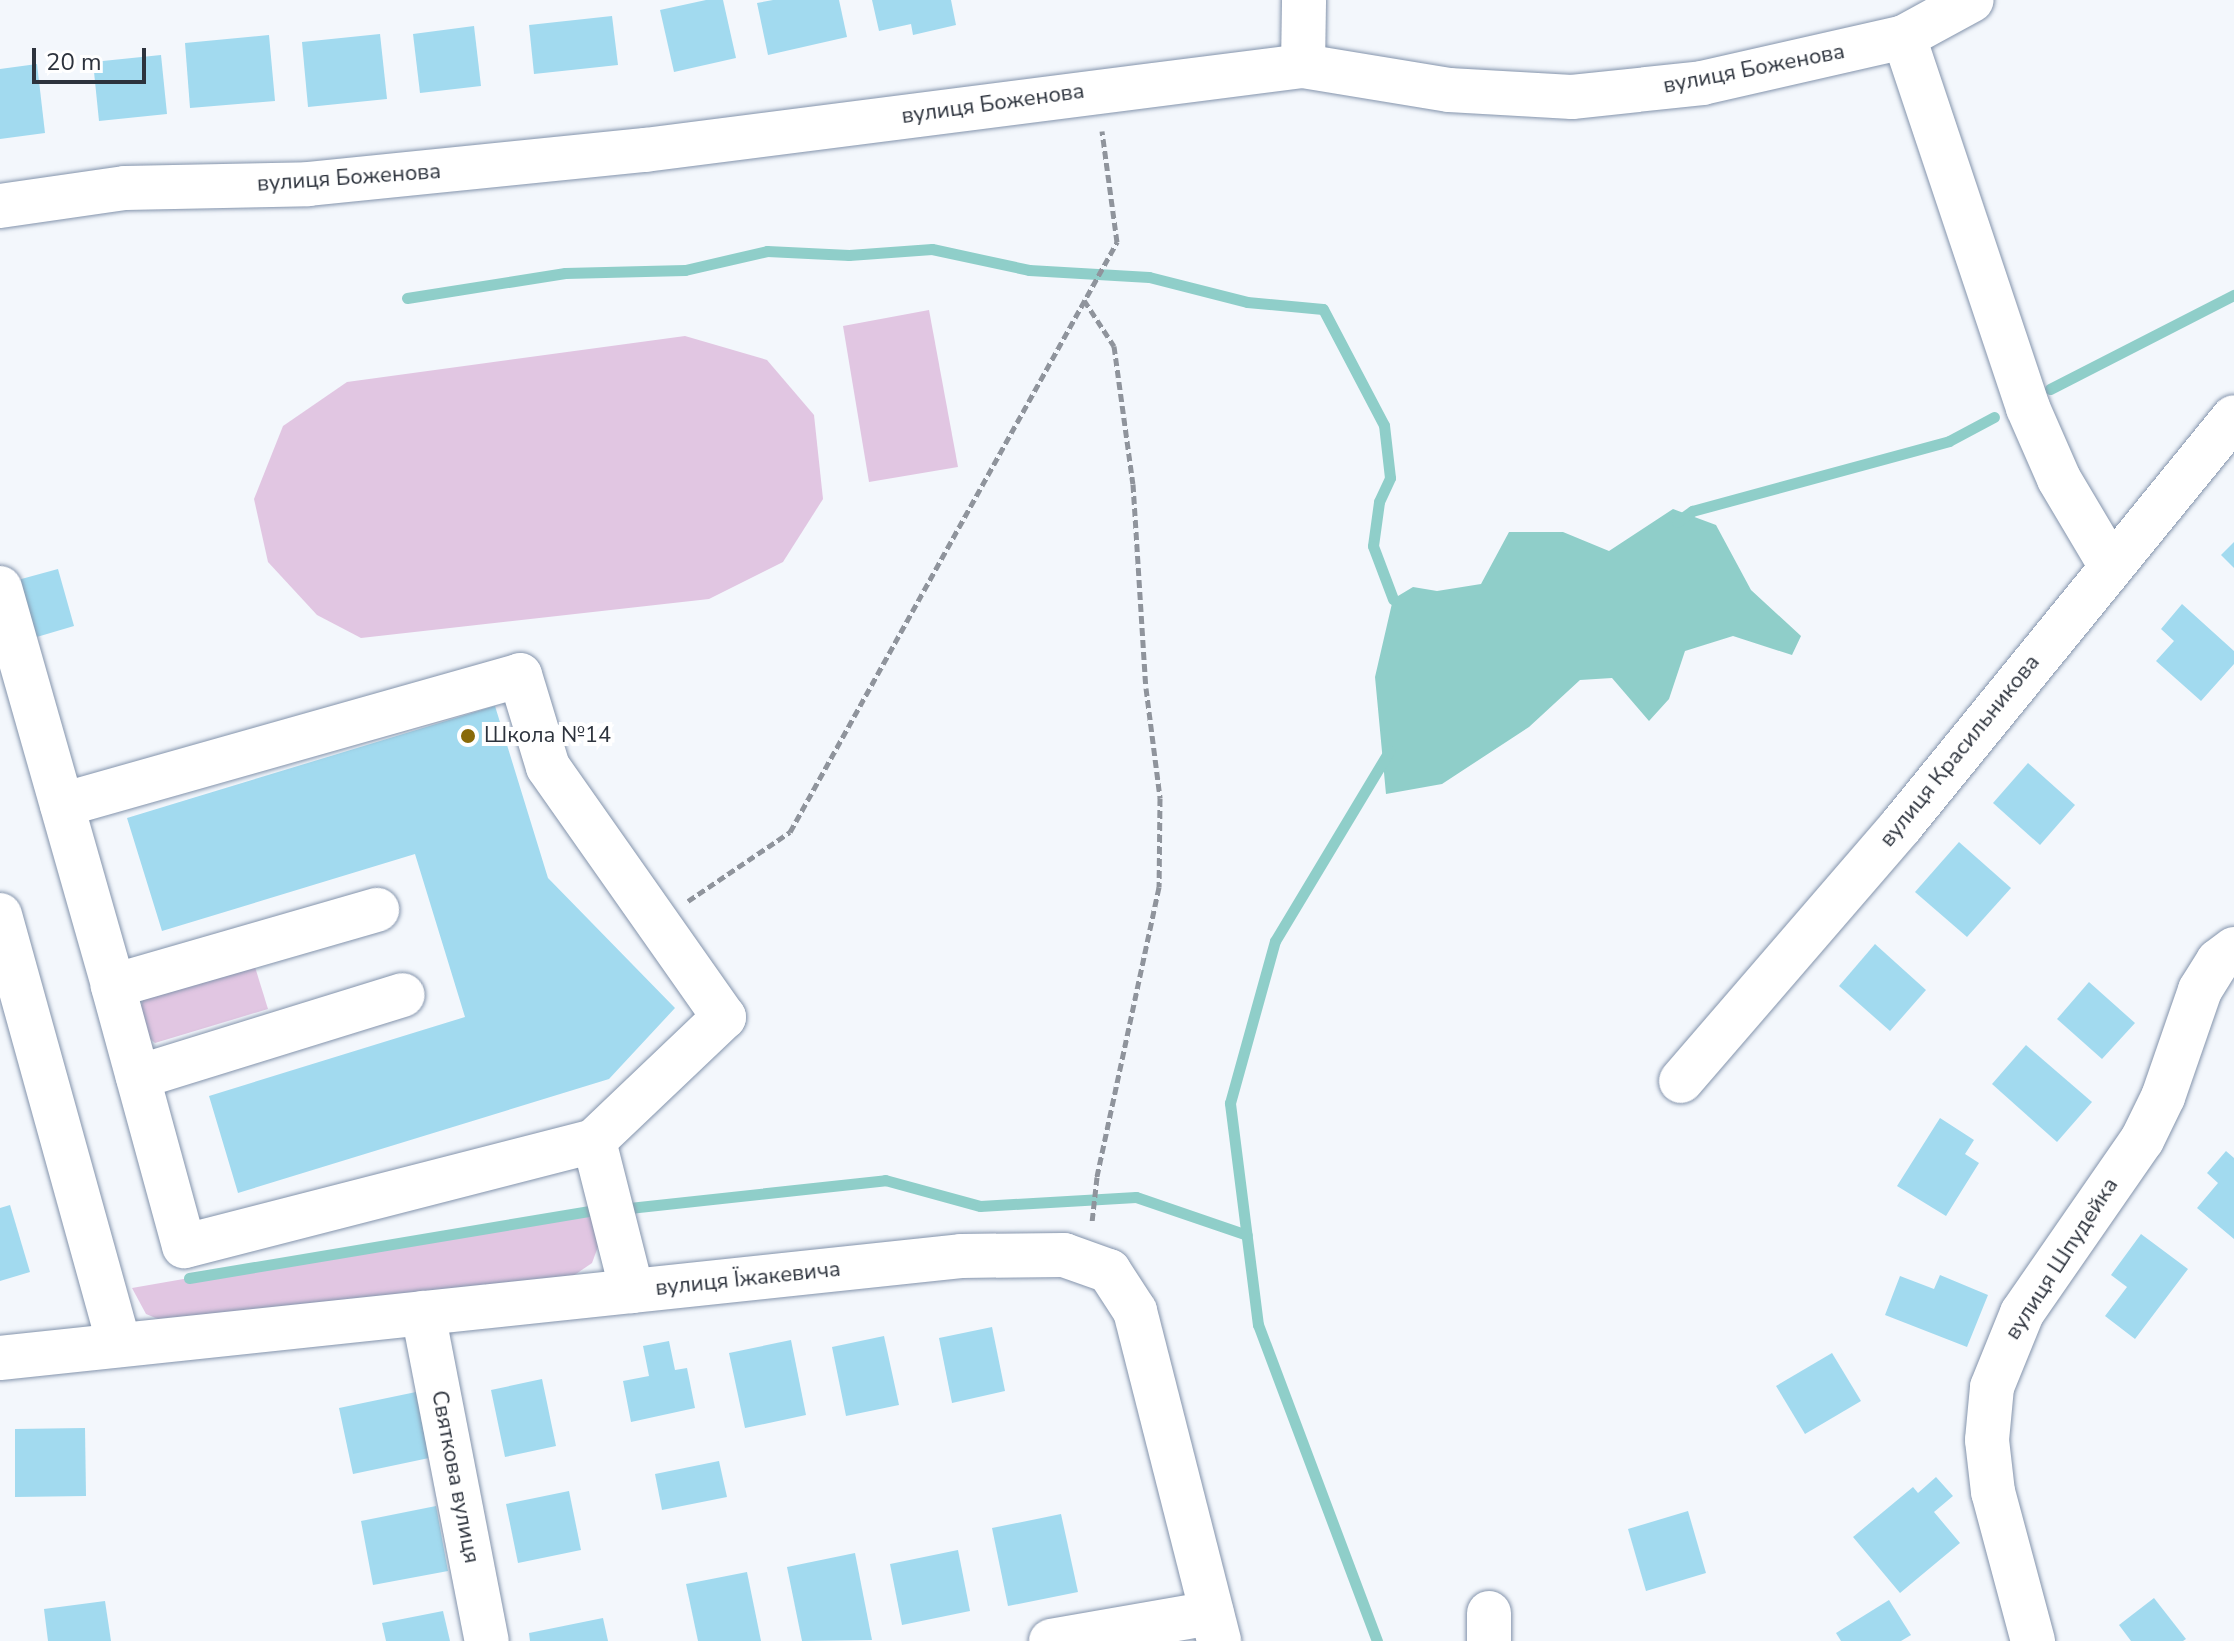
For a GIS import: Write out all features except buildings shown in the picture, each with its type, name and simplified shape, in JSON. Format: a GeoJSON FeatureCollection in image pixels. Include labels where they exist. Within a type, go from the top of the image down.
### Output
{"type":"FeatureCollection","features":[{"type":"Feature","properties":{"kind":"street"},"geometry":{"type":"LineString","coordinates":[[1303,66],[1304,0]]}},
{"type":"Feature","properties":{"kind":"street","name":"вулиця Боженова"},"geometry":{"type":"LineString","coordinates":[[0,206],[125,188],[309,184],[645,150],[1303,66],[1449,90],[1572,97],[1702,83],[1904,37],[1972,0]]}},
{"type":"Feature","properties":{"kind":"street"},"geometry":{"type":"LineString","coordinates":[[1904,37],[2028,408],[2059,479],[2110,565]]}},
{"type":"Feature","properties":{"kind":"street","name":"вулиця Красильникова"},"geometry":{"type":"LineString","coordinates":[[1681,1081],[1901,826],[2110,565],[2234,417]]}},
{"type":"Feature","properties":{"kind":"street"},"geometry":{"type":"LineString","coordinates":[[0,588],[184,1246],[594,1141],[724,1017],[548,767],[520,675],[62,805]]}},
{"type":"Feature","properties":{"kind":"street"},"geometry":{"type":"LineString","coordinates":[[113,986],[377,910]]}},
{"type":"Feature","properties":{"kind":"street"},"geometry":{"type":"LineString","coordinates":[[0,915],[119,1345]]}},
{"type":"Feature","properties":{"kind":"street","name":"вулиця Шпудейка"},"geometry":{"type":"LineString","coordinates":[[2033,1641],[1993,1492],[1987,1440],[1992,1387],[2022,1313],[2142,1140],[2163,1097],[2200,990],[2218,961],[2234,949]]}},
{"type":"Feature","properties":{"kind":"street"},"geometry":{"type":"LineString","coordinates":[[138,1077],[403,995]]}},
{"type":"Feature","properties":{"kind":"street"},"geometry":{"type":"LineString","coordinates":[[594,1141],[632,1291]]}},
{"type":"Feature","properties":{"kind":"street","name":"вулиця Їжакевича"},"geometry":{"type":"LineString","coordinates":[[0,1358],[961,1256],[1064,1255],[1109,1271]]}},
{"type":"Feature","properties":{"kind":"street"},"geometry":{"type":"LineString","coordinates":[[1051,1641],[1215,1627],[1135,1311],[1109,1271]]}},
{"type":"Feature","properties":{"kind":"street","name":"Святкова вулиця"},"geometry":{"type":"LineString","coordinates":[[423,1313],[487,1641]]}},
{"type":"Feature","properties":{"kind":"path"},"geometry":{"type":"LineString","coordinates":[[657,922],[790,832],[1117,242],[1097,90]]}},
{"type":"Feature","properties":{"kind":"path"},"geometry":{"type":"LineString","coordinates":[[1085,299],[1114,346],[1133,484],[1146,688],[1160,798],[1159,887],[1094,1199],[1091,1231],[1109,1271]]}},
{"type":"Feature","properties":{"kind":"shaded area"},"geometry":{"type":"Polygon","coordinates":[[[929,310],[958,467],[869,482],[843,326],[929,310]]]}},
{"type":"Feature","properties":{"kind":"shaded area"},"geometry":{"type":"Polygon","coordinates":[[[685,336],[767,360],[814,415],[823,499],[783,562],[709,599],[361,638],[317,615],[268,562],[254,499],[283,426],[347,382],[685,336]]]}},
{"type":"Feature","properties":{"kind":"shaded area"},"geometry":{"type":"Polygon","coordinates":[[[1673,509],[1716,525],[1751,590],[1801,636],[1792,655],[1733,636],[1685,651],[1669,699],[1649,721],[1612,678],[1580,680],[1529,727],[1442,784],[1386,794],[1375,677],[1393,599],[1413,587],[1437,591],[1481,584],[1509,532],[1563,532],[1609,551],[1673,509]]]}},
{"type":"Feature","properties":{"kind":"shaded area"},"geometry":{"type":"Polygon","coordinates":[[[255,967],[268,1009],[155,1043],[135,1026],[143,1000],[255,967]]]}},
{"type":"Feature","properties":{"kind":"shaded area"},"geometry":{"type":"Polygon","coordinates":[[[596,1207],[599,1244],[592,1263],[570,1278],[158,1319],[146,1314],[132,1288],[596,1207]]]}},
{"type":"Feature","properties":{"kind":"waterway"},"geometry":{"type":"LineString","coordinates":[[407,298],[565,273],[685,270],[767,251],[849,255],[932,249],[1029,270],[1149,277],[1247,302],[1323,309],[1384,425],[1390,478],[1379,502],[1373,546],[1393,599]]}},
{"type":"Feature","properties":{"kind":"waterway"},"geometry":{"type":"LineString","coordinates":[[2050,389],[2234,295]]}},
{"type":"Feature","properties":{"kind":"waterway"},"geometry":{"type":"LineString","coordinates":[[1677,522],[1692,511],[1949,441],[1994,417]]}},
{"type":"Feature","properties":{"kind":"waterway"},"geometry":{"type":"LineString","coordinates":[[1377,1641],[1258,1325],[1230,1103],[1275,941],[1389,751]]}},
{"type":"Feature","properties":{"kind":"waterway"},"geometry":{"type":"LineString","coordinates":[[620,1209],[885,1180],[980,1206],[1136,1197],[1247,1235]]}},
{"type":"Feature","properties":{"kind":"waterway"},"geometry":{"type":"LineString","coordinates":[[189,1278],[603,1209]]}},
{"type":"Feature","properties":{"kind":"place","name":"Школа №14"},"geometry":{"type":"Point","coordinates":[468,736]}}]}
